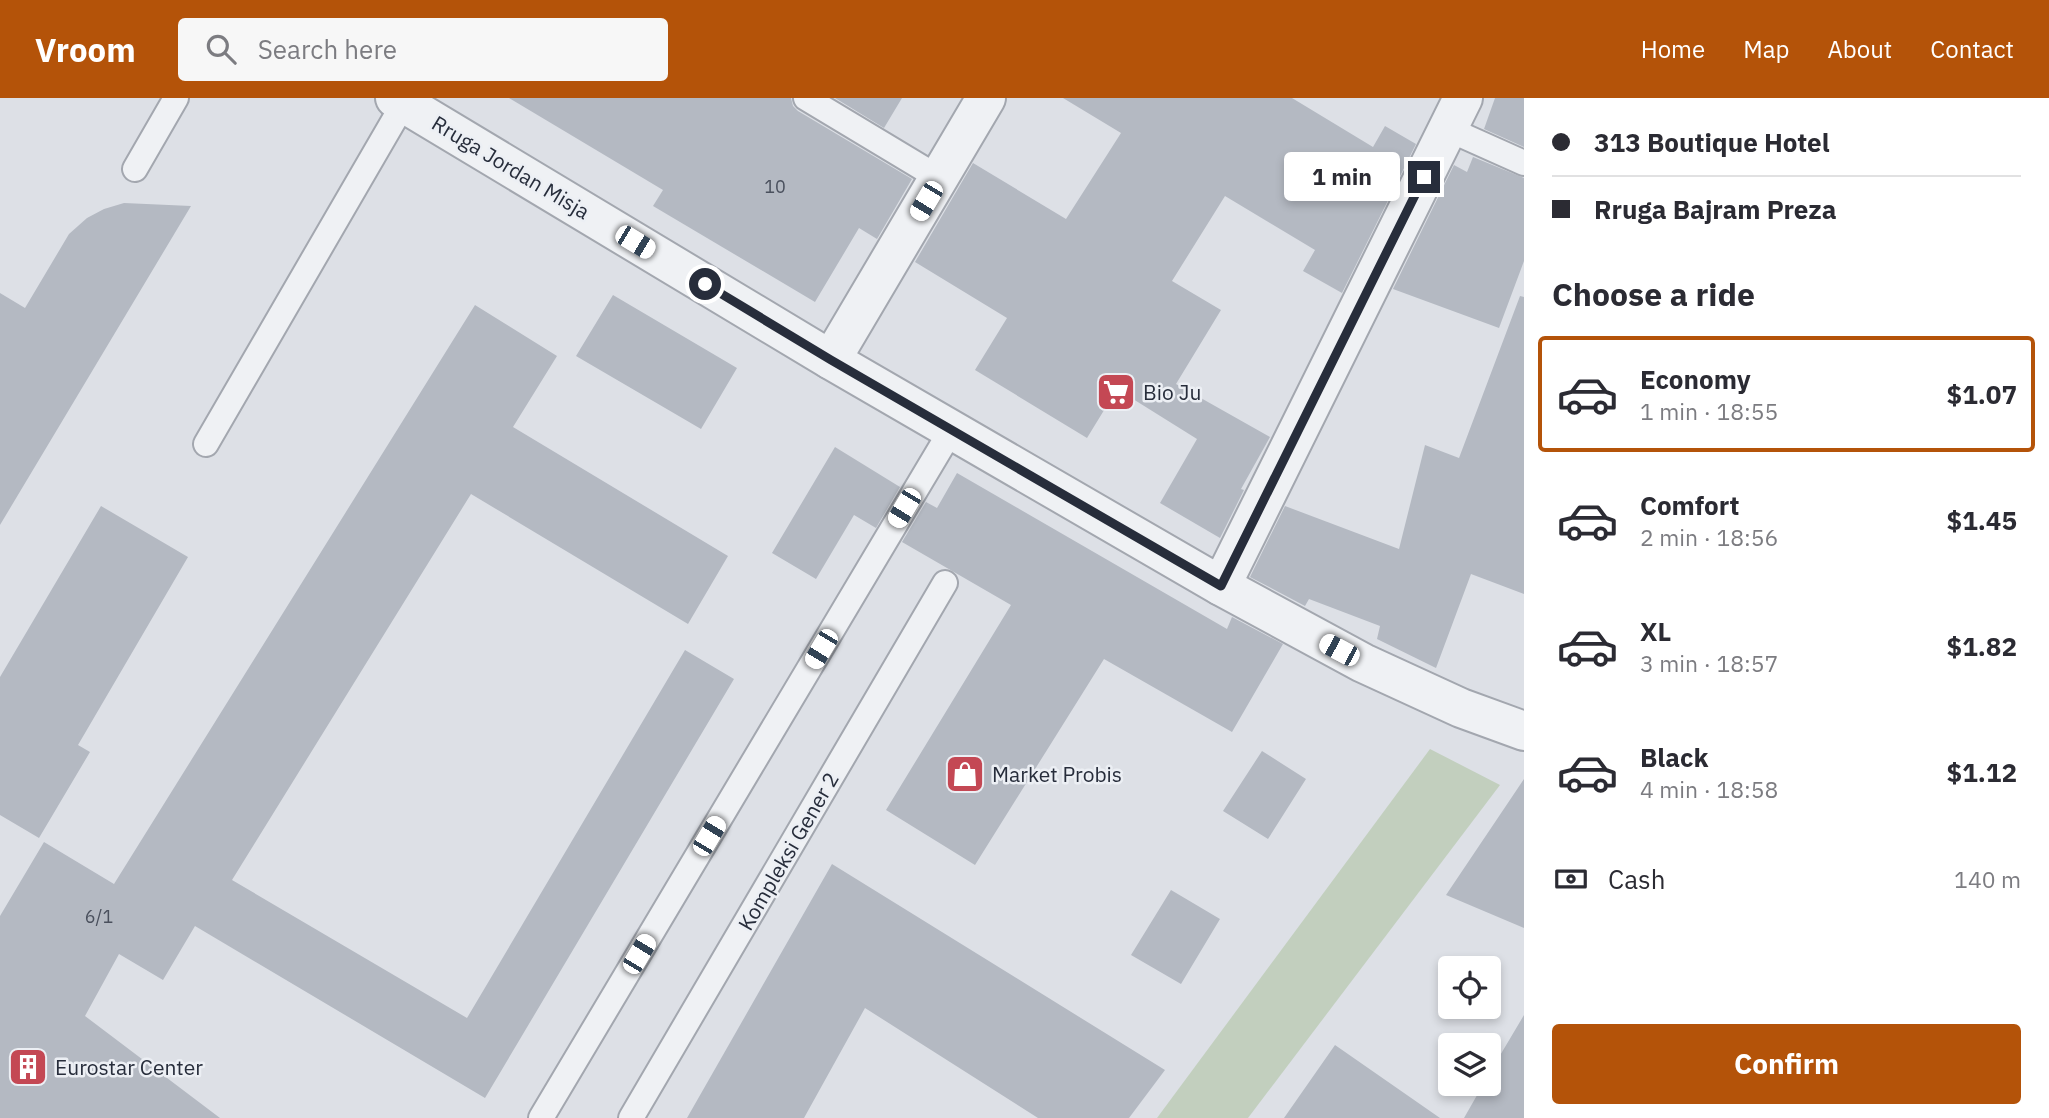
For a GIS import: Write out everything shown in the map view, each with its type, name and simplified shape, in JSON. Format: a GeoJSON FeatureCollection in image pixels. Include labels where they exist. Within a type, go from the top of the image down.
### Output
{"type":"FeatureCollection","features":[{"type":"Feature","properties":{"kind":"street"},"geometry":{"type":"LineString","coordinates":[[831,360],[986,98]]}},
{"type":"Feature","properties":{"kind":"street","name":"Rruga Jordan Misja"},"geometry":{"type":"LineString","coordinates":[[399,101],[831,360],[1221,586],[1363,663],[1461,708],[1524,731]]}},
{"type":"Feature","properties":{"kind":"street"},"geometry":{"type":"LineString","coordinates":[[1221,586],[1455,114]]}},
{"type":"Feature","properties":{"kind":"lane"},"geometry":{"type":"LineString","coordinates":[[135,169],[176,98]]}},
{"type":"Feature","properties":{"kind":"lane"},"geometry":{"type":"LineString","coordinates":[[806,98],[939,178]]}},
{"type":"Feature","properties":{"kind":"lane"},"geometry":{"type":"LineString","coordinates":[[206,444],[399,101]]}},
{"type":"Feature","properties":{"kind":"lane"},"geometry":{"type":"LineString","coordinates":[[1455,114],[1524,163]]}},
{"type":"Feature","properties":{"kind":"lane"},"geometry":{"type":"LineString","coordinates":[[541,1118],[952,429]]}},
{"type":"Feature","properties":{"kind":"lane","name":"Kompleksi Gener 2"},"geometry":{"type":"LineString","coordinates":[[631,1118],[945,583]]}},
{"type":"Feature","properties":{"kind":"green space"},"geometry":{"type":"Polygon","coordinates":[[[1430,749],[1500,785],[1248,1118],[1157,1118],[1430,749]]]}},
{"type":"Feature","properties":{"kind":"building"},"geometry":{"type":"Polygon","coordinates":[[[509,98],[791,98],[798,111],[912,179],[877,239],[859,228],[815,302],[653,206],[663,190],[509,98]]]}},
{"type":"Feature","properties":{"kind":"building"},"geometry":{"type":"Polygon","coordinates":[[[835,98],[902,98],[884,128],[835,98]]]}},
{"type":"Feature","properties":{"kind":"building"},"geometry":{"type":"Polygon","coordinates":[[[1063,98],[1292,98],[1373,147],[1385,126],[1416,144],[1342,293],[1303,271],[1315,250],[1225,196],[1172,281],[1221,310],[1176,384],[1270,437],[1241,489],[1244,490],[1220,538],[1160,503],[1197,439],[1117,389],[1087,438],[975,370],[1007,318],[915,262],[973,163],[1066,219],[1121,133],[1063,98]]]}},
{"type":"Feature","properties":{"kind":"building"},"geometry":{"type":"Polygon","coordinates":[[[1495,98],[1524,98],[1524,147],[1484,129],[1495,98]]]}},
{"type":"Feature","properties":{"kind":"building"},"geometry":{"type":"Polygon","coordinates":[[[1473,157],[1524,178],[1524,261],[1499,328],[1393,289],[1454,165],[1467,172],[1473,157]]]}},
{"type":"Feature","properties":{"kind":"building"},"geometry":{"type":"Polygon","coordinates":[[[124,203],[191,206],[0,525],[0,293],[25,308],[69,234],[87,218],[124,203]]]}},
{"type":"Feature","properties":{"kind":"building"},"geometry":{"type":"Polygon","coordinates":[[[613,295],[737,368],[701,429],[576,356],[613,295]]]}},
{"type":"Feature","properties":{"kind":"building"},"geometry":{"type":"Polygon","coordinates":[[[1520,296],[1524,297],[1524,594],[1471,574],[1436,668],[1377,639],[1380,626],[1309,599],[1305,606],[1250,577],[1285,506],[1399,549],[1425,445],[1459,458],[1520,296]]]}},
{"type":"Feature","properties":{"kind":"building"},"geometry":{"type":"Polygon","coordinates":[[[475,305],[557,356],[513,427],[728,556],[688,624],[471,494],[232,880],[467,1018],[685,650],[734,679],[485,1098],[195,926],[163,980],[119,954],[85,1016],[220,1118],[0,1118],[0,916],[44,842],[114,884],[475,305]]]}},
{"type":"Feature","properties":{"kind":"building"},"geometry":{"type":"Polygon","coordinates":[[[835,447],[900,487],[876,528],[854,515],[816,579],[772,553],[835,447]]]}},
{"type":"Feature","properties":{"kind":"building"},"geometry":{"type":"Polygon","coordinates":[[[957,473],[1227,629],[1232,617],[1283,644],[1232,732],[1104,659],[975,865],[886,810],[1011,605],[902,542],[926,502],[937,508],[957,473]]]}},
{"type":"Feature","properties":{"kind":"building"},"geometry":{"type":"Polygon","coordinates":[[[101,506],[188,557],[78,745],[90,752],[39,838],[0,815],[0,677],[101,506]]]}},
{"type":"Feature","properties":{"kind":"building"},"geometry":{"type":"Polygon","coordinates":[[[1262,751],[1306,779],[1268,839],[1223,811],[1262,751]]]}},
{"type":"Feature","properties":{"kind":"building"},"geometry":{"type":"Polygon","coordinates":[[[1524,779],[1524,928],[1446,895],[1524,779]]]}},
{"type":"Feature","properties":{"kind":"building"},"geometry":{"type":"Polygon","coordinates":[[[832,864],[1165,1070],[1129,1118],[1038,1118],[865,1008],[804,1118],[687,1118],[832,864]]]}},
{"type":"Feature","properties":{"kind":"building"},"geometry":{"type":"Polygon","coordinates":[[[1171,890],[1220,919],[1181,984],[1131,955],[1171,890]]]}},
{"type":"Feature","properties":{"kind":"building"},"geometry":{"type":"Polygon","coordinates":[[[1524,1015],[1524,1118],[1464,1118],[1477,1096],[1501,1096],[1501,1054],[1524,1015]]]}},
{"type":"Feature","properties":{"kind":"building"},"geometry":{"type":"Polygon","coordinates":[[[1335,1045],[1440,1118],[1284,1118],[1335,1045]]]}},
{"type":"Feature","properties":{"kind":"place","name":"Bio Ju"},"geometry":{"type":"Point","coordinates":[1116,392]}},
{"type":"Feature","properties":{"kind":"place","name":"Market Probis"},"geometry":{"type":"Point","coordinates":[965,774]}},
{"type":"Feature","properties":{"kind":"place","name":"Eurostar Center"},"geometry":{"type":"Point","coordinates":[28,1067]}},
{"type":"Feature","properties":{"kind":"route"},"geometry":{"type":"LineString","coordinates":[[705,284],[1221,586],[1424,177]]}}]}
